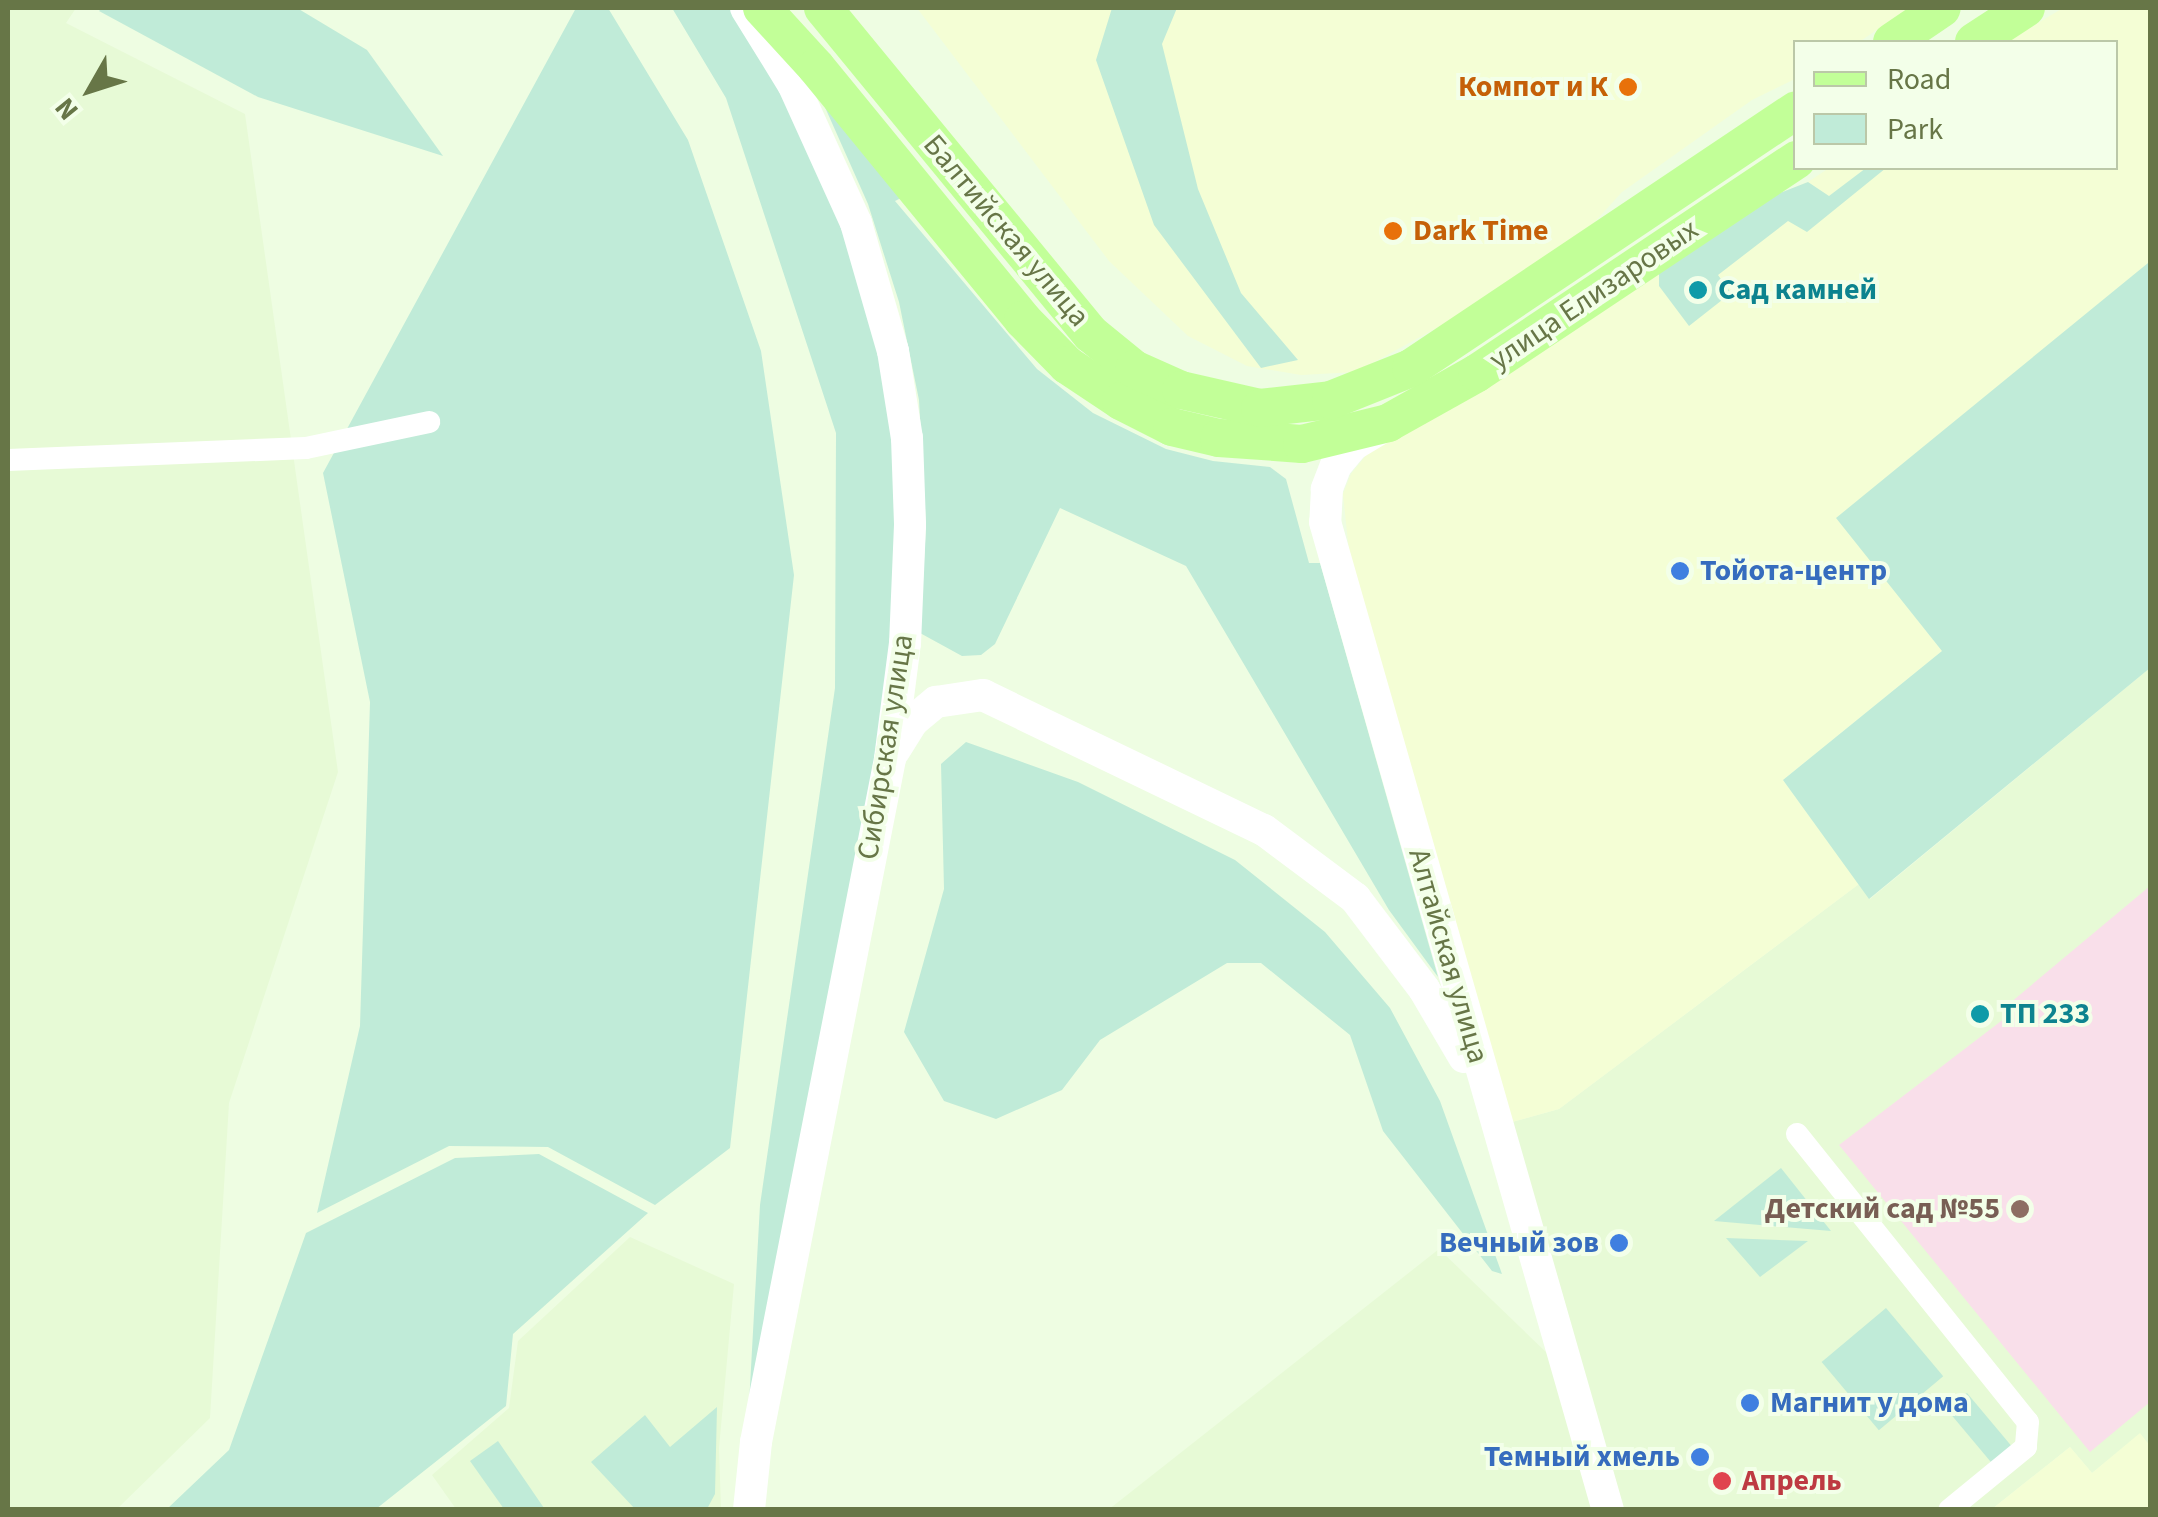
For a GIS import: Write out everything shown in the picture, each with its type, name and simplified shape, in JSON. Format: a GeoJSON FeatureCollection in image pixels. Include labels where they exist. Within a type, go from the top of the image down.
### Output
{"type":"FeatureCollection","features":[{"type":"Feature","properties":{"kind":"main road","name":"Сибирская улица"},"geometry":{"type":"LineString","coordinates":[[746,8],[793,84],[856,223],[893,350],[907,438],[910,525],[904,643],[890,759],[756,1442],[749,1510]]}},
{"type":"Feature","properties":{"kind":"main road","name":"Балтийская улица"},"geometry":{"type":"LineString","coordinates":[[762,8],[816,66],[1023,320],[1067,365],[1121,402],[1172,427],[1258,442],[1302,444],[1388,424]]}},
{"type":"Feature","properties":{"kind":"main road","name":"Балтийская улица"},"geometry":{"type":"LineString","coordinates":[[823,8],[1056,296],[1091,334],[1134,369],[1181,390],[1228,403],[1298,407],[1362,391],[1453,342]]}},
{"type":"Feature","properties":{"kind":"main road"},"geometry":{"type":"LineString","coordinates":[[1895,40],[1942,8]]}},
{"type":"Feature","properties":{"kind":"main road"},"geometry":{"type":"LineString","coordinates":[[1977,40],[2026,8]]}},
{"type":"Feature","properties":{"kind":"main road","name":"улица Елизаровых"},"geometry":{"type":"LineString","coordinates":[[1453,342],[1793,112]]}},
{"type":"Feature","properties":{"kind":"main road","name":"улица Елизаровых"},"geometry":{"type":"LineString","coordinates":[[1388,424],[1477,374],[1793,162]]}},
{"type":"Feature","properties":{"kind":"main road","name":"Алтайская улица"},"geometry":{"type":"LineString","coordinates":[[1388,424],[1354,445],[1336,465],[1327,489],[1326,522],[1608,1510]]}},
{"type":"Feature","properties":{"kind":"main road"},"geometry":{"type":"LineString","coordinates":[[890,759],[899,738],[923,711],[957,696],[983,695],[1264,830],[1355,898],[1424,990],[1489,1103]]}},
{"type":"Feature","properties":{"kind":"street"},"geometry":{"type":"LineString","coordinates":[[8,460],[306,448],[429,422]]}},
{"type":"Feature","properties":{"kind":"street"},"geometry":{"type":"LineString","coordinates":[[1798,1134],[2028,1422],[2026,1447],[1949,1510]]}},
{"type":"Feature","properties":{"kind":"shaded area"},"geometry":{"type":"Polygon","coordinates":[[[8,8],[76,8],[66,23],[245,114],[338,772],[229,1103],[210,1418],[117,1509],[8,1510],[8,8]]]}},
{"type":"Feature","properties":{"kind":"shaded area"},"geometry":{"type":"Polygon","coordinates":[[[917,8],[1909,8],[1862,40],[1793,40],[1793,80],[1752,100],[1622,192],[1591,226],[1442,325],[1356,372],[1301,375],[1247,366],[1188,336],[1109,261],[917,8]]]}},
{"type":"Feature","properties":{"kind":"shaded area"},"geometry":{"type":"Polygon","coordinates":[[[2063,8],[2150,8],[2150,266],[1837,518],[1942,651],[1783,780],[1859,884],[1559,1109],[1512,1122],[1349,552],[1343,494],[1351,474],[1368,453],[1732,212],[1808,182],[1826,170],[2118,170],[2118,40],[2009,40],[2063,8]]]}},
{"type":"Feature","properties":{"kind":"shaded area"},"geometry":{"type":"Polygon","coordinates":[[[2150,668],[2150,1446],[2140,1434],[2092,1473],[2070,1447],[1992,1509],[1623,1509],[1512,1122],[1559,1109],[1859,884],[1870,899],[2150,668]]]}},
{"type":"Feature","properties":{"kind":"shaded area","name":"Детский сад №55"},"geometry":{"type":"Polygon","coordinates":[[[2150,886],[2150,1402],[2090,1452],[1839,1145],[2009,1015],[2004,1008],[2150,886]]]}},
{"type":"Feature","properties":{"kind":"shaded area"},"geometry":{"type":"Polygon","coordinates":[[[630,1237],[734,1284],[719,1448],[721,1509],[456,1509],[432,1475],[509,1408],[518,1341],[630,1237]]]}},
{"type":"Feature","properties":{"kind":"shaded area"},"geometry":{"type":"Polygon","coordinates":[[[1439,1249],[1549,1355],[1596,1510],[1108,1510],[1439,1249]]]}},
{"type":"Feature","properties":{"kind":"shaded area"},"geometry":{"type":"Polygon","coordinates":[[[2140,1433],[2150,1446],[2150,1509],[1992,1509],[2070,1447],[2092,1473],[2140,1433]]]}},
{"type":"Feature","properties":{"kind":"green space"},"geometry":{"type":"Polygon","coordinates":[[[297,8],[367,50],[443,156],[258,97],[99,11],[297,8]]]}},
{"type":"Feature","properties":{"kind":"green space"},"geometry":{"type":"Polygon","coordinates":[[[576,8],[608,8],[688,140],[761,351],[794,575],[730,1148],[655,1205],[548,1147],[449,1146],[317,1213],[360,1026],[370,702],[323,473],[576,8]]]}},
{"type":"Feature","properties":{"kind":"green space"},"geometry":{"type":"Polygon","coordinates":[[[672,8],[735,8],[782,76],[881,328],[903,529],[888,712],[749,1404],[760,1205],[835,688],[836,433],[726,98],[672,8]]]}},
{"type":"Feature","properties":{"kind":"green space"},"geometry":{"type":"Polygon","coordinates":[[[1112,8],[1177,8],[1162,44],[1198,189],[1241,293],[1298,360],[1261,368],[1154,225],[1096,60],[1112,8]]]}},
{"type":"Feature","properties":{"kind":"green space"},"geometry":{"type":"Polygon","coordinates":[[[816,87],[907,195],[895,201],[1037,369],[1093,413],[1166,449],[1213,461],[1270,467],[1286,479],[1309,563],[1320,563],[1438,977],[1389,910],[1186,566],[1060,508],[995,644],[981,655],[962,656],[920,633],[926,526],[919,400],[899,302],[868,204],[816,87]]]}},
{"type":"Feature","properties":{"kind":"green space"},"geometry":{"type":"Polygon","coordinates":[[[1863,170],[1884,170],[1807,232],[1788,221],[1718,275],[1731,293],[1689,326],[1659,286],[1659,269],[1732,212],[1808,182],[1829,196],[1863,170]]]}},
{"type":"Feature","properties":{"kind":"green space"},"geometry":{"type":"Polygon","coordinates":[[[2148,263],[2150,668],[1869,899],[1783,780],[1942,651],[1836,518],[2148,263]]]}},
{"type":"Feature","properties":{"kind":"green space"},"geometry":{"type":"Polygon","coordinates":[[[966,742],[1078,782],[1235,860],[1325,932],[1390,1008],[1440,1101],[1502,1274],[1492,1271],[1383,1131],[1350,1035],[1261,963],[1227,963],[1100,1040],[1062,1090],[996,1119],[944,1101],[904,1032],[944,889],[941,764],[966,742]]]}},
{"type":"Feature","properties":{"kind":"green space"},"geometry":{"type":"Polygon","coordinates":[[[539,1154],[648,1213],[513,1334],[506,1406],[376,1509],[167,1509],[229,1450],[306,1233],[455,1158],[539,1154]]]}},
{"type":"Feature","properties":{"kind":"green space"},"geometry":{"type":"Polygon","coordinates":[[[1781,1168],[1831,1231],[1714,1221],[1781,1168]]]}},
{"type":"Feature","properties":{"kind":"green space"},"geometry":{"type":"Polygon","coordinates":[[[1726,1238],[1808,1241],[1760,1277],[1726,1238]]]}},
{"type":"Feature","properties":{"kind":"green space"},"geometry":{"type":"Polygon","coordinates":[[[1886,1308],[1943,1376],[1879,1430],[1822,1362],[1886,1308]]]}},
{"type":"Feature","properties":{"kind":"green space"},"geometry":{"type":"Polygon","coordinates":[[[1967,1393],[2015,1450],[1995,1467],[1947,1410],[1967,1393]]]}},
{"type":"Feature","properties":{"kind":"green space"},"geometry":{"type":"Polygon","coordinates":[[[717,1407],[715,1494],[707,1509],[635,1509],[591,1462],[645,1415],[670,1447],[717,1407]]]}},
{"type":"Feature","properties":{"kind":"green space"},"geometry":{"type":"Polygon","coordinates":[[[498,1441],[544,1508],[504,1509],[470,1461],[498,1441]]]}},
{"type":"Feature","properties":{"kind":"place","name":"Компот и К"},"geometry":{"type":"Point","coordinates":[1628,87]}},
{"type":"Feature","properties":{"kind":"place","name":"Dark Time"},"geometry":{"type":"Point","coordinates":[1393,231]}},
{"type":"Feature","properties":{"kind":"place","name":"Сад камней"},"geometry":{"type":"Point","coordinates":[1698,290]}},
{"type":"Feature","properties":{"kind":"place","name":"Тойота-центр"},"geometry":{"type":"Point","coordinates":[1680,571]}},
{"type":"Feature","properties":{"kind":"place","name":"ТП 233"},"geometry":{"type":"Point","coordinates":[1980,1014]}},
{"type":"Feature","properties":{"kind":"place","name":"Детский сад №55"},"geometry":{"type":"Point","coordinates":[2020,1209]}},
{"type":"Feature","properties":{"kind":"place","name":"Вечный зов"},"geometry":{"type":"Point","coordinates":[1619,1243]}},
{"type":"Feature","properties":{"kind":"place","name":"Магнит у дома"},"geometry":{"type":"Point","coordinates":[1750,1403]}},
{"type":"Feature","properties":{"kind":"place","name":"Темный хмель"},"geometry":{"type":"Point","coordinates":[1700,1457]}},
{"type":"Feature","properties":{"kind":"place","name":"Апрель"},"geometry":{"type":"Point","coordinates":[1722,1481]}}]}
